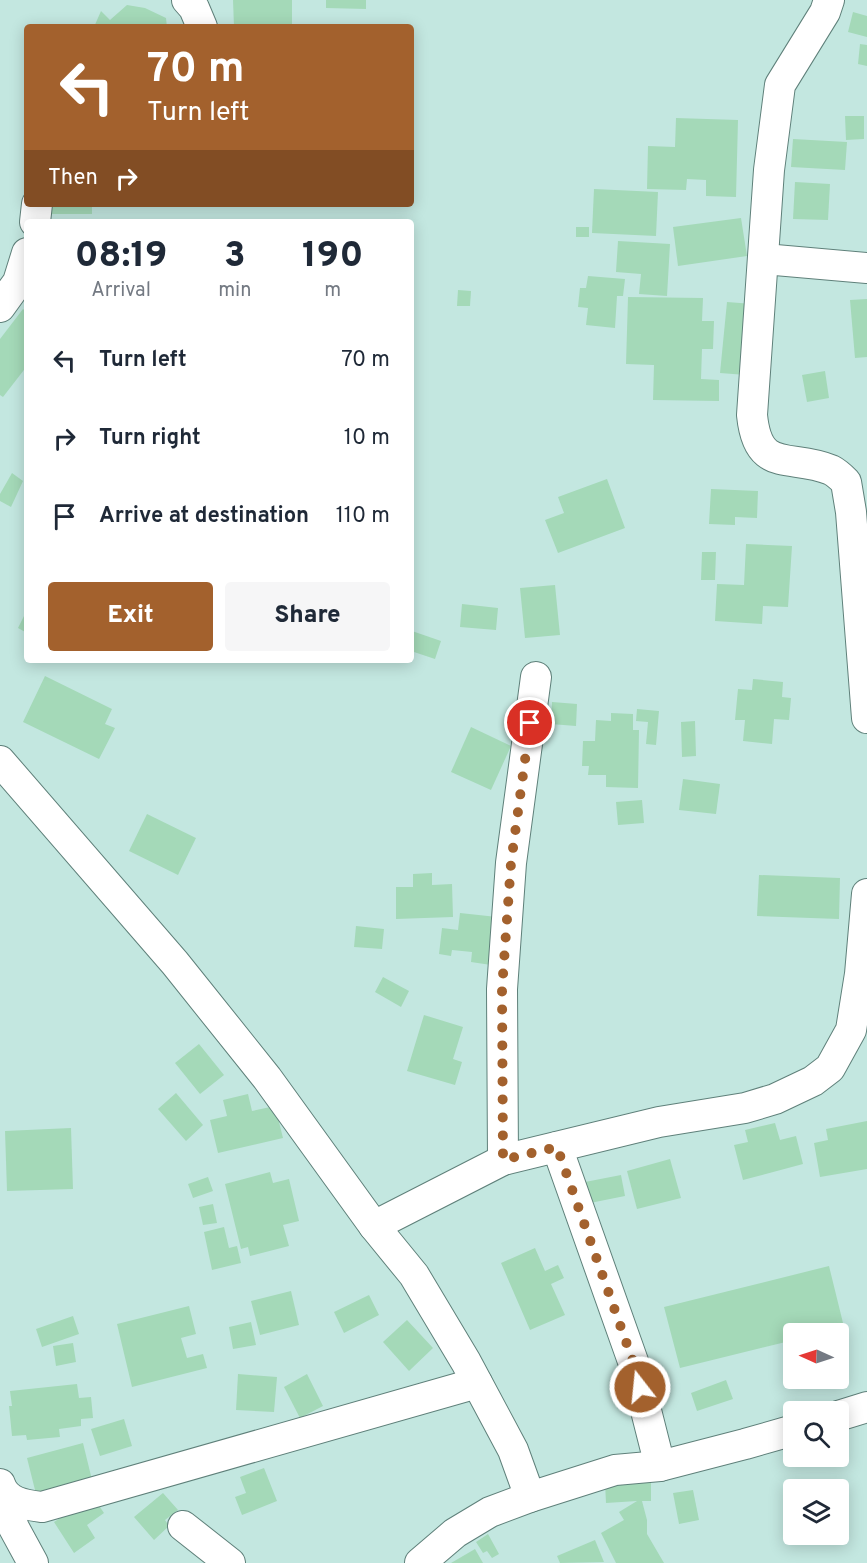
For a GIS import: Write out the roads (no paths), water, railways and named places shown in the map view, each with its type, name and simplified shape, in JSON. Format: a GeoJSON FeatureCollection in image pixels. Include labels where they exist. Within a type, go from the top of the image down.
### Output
{"type":"FeatureCollection","features":[{"type":"Feature","properties":{"kind":"street"},"geometry":{"type":"LineString","coordinates":[[187,0],[194,8],[201,24]]}},
{"type":"Feature","properties":{"kind":"street"},"geometry":{"type":"LineString","coordinates":[[830,0],[780,85],[769,170],[752,415],[754,434],[761,448],[771,457],[832,471],[846,482],[852,523],[867,718]]}},
{"type":"Feature","properties":{"kind":"street"},"geometry":{"type":"LineString","coordinates":[[764,259],[867,268]]}},
{"type":"Feature","properties":{"kind":"street"},"geometry":{"type":"LineString","coordinates":[[0,307],[18,282],[24,263]]}},
{"type":"Feature","properties":{"kind":"street"},"geometry":{"type":"LineString","coordinates":[[503,1160],[502,989],[511,863],[536,676]]}},
{"type":"Feature","properties":{"kind":"street"},"geometry":{"type":"LineString","coordinates":[[0,761],[203,997],[325,1155],[374,1226],[414,1275],[513,1450],[530,1497]]}},
{"type":"Feature","properties":{"kind":"street"},"geometry":{"type":"LineString","coordinates":[[374,1226],[503,1160],[659,1122],[745,1108],[775,1099],[813,1081],[830,1068],[850,1030],[860,974],[867,894]]}},
{"type":"Feature","properties":{"kind":"street"},"geometry":{"type":"LineString","coordinates":[[557,1147],[635,1367],[660,1466]]}},
{"type":"Feature","properties":{"kind":"street"},"geometry":{"type":"LineString","coordinates":[[1,1487],[18,1504],[42,1507],[477,1383]]}},
{"type":"Feature","properties":{"kind":"street"},"geometry":{"type":"LineString","coordinates":[[849,1413],[867,1407]]}},
{"type":"Feature","properties":{"kind":"street"},"geometry":{"type":"LineString","coordinates":[[420,1563],[455,1533],[490,1512],[530,1497],[615,1470],[660,1466],[783,1433]]}},
{"type":"Feature","properties":{"kind":"street"},"geometry":{"type":"LineString","coordinates":[[1,1487],[14,1528],[33,1563]]}},
{"type":"Feature","properties":{"kind":"street"},"geometry":{"type":"LineString","coordinates":[[183,1526],[230,1563]]}}]}
